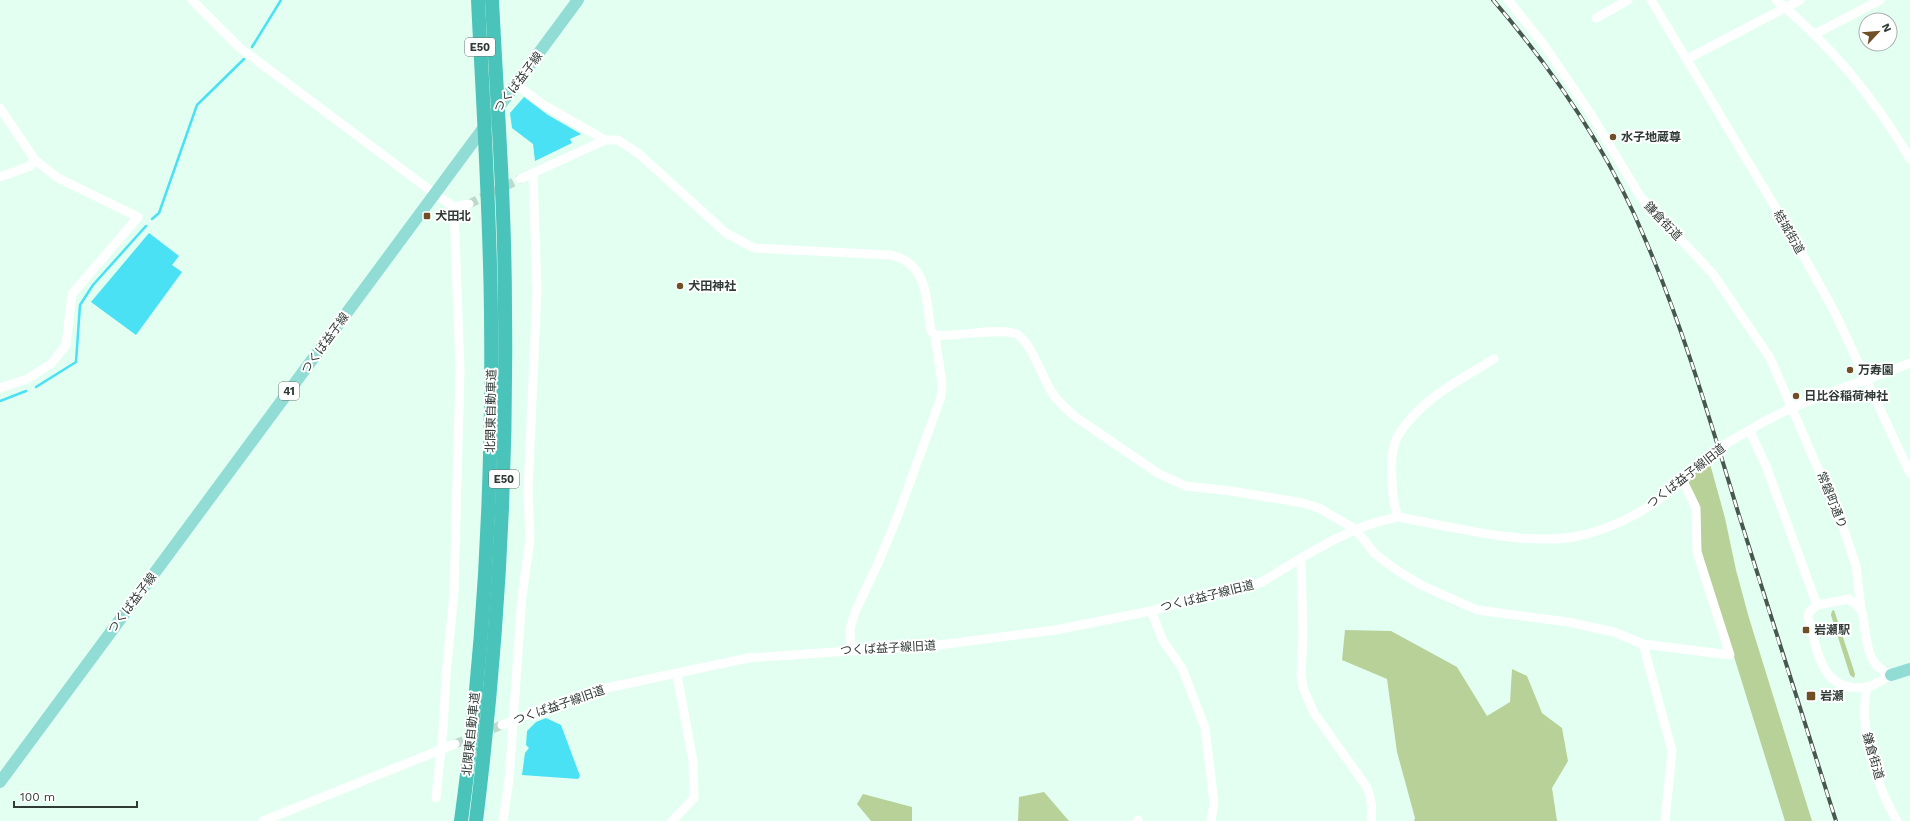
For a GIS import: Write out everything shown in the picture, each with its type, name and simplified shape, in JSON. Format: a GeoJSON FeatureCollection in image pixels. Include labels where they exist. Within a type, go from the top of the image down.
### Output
{"type":"FeatureCollection","features":[{"type":"Feature","properties":{"kind":"highway","name":"北関東自動車道"},"geometry":{"type":"LineString","coordinates":[[462,821],[470,759],[479,659],[489,493],[491,315],[486,153],[478,0]]}},
{"type":"Feature","properties":{"kind":"highway","name":"北関東自動車道"},"geometry":{"type":"LineString","coordinates":[[476,821],[493,658],[503,492],[506,310],[504,224],[492,0]]}},
{"type":"Feature","properties":{"kind":"main road","name":"つくば益子線"},"geometry":{"type":"LineString","coordinates":[[0,782],[578,0]]}},
{"type":"Feature","properties":{"kind":"main road"},"geometry":{"type":"LineString","coordinates":[[1891,675],[1910,669]]}},
{"type":"Feature","properties":{"kind":"street"},"geometry":{"type":"LineString","coordinates":[[192,0],[240,48],[435,194],[454,206],[469,204]]}},
{"type":"Feature","properties":{"kind":"street","name":"鎌倉街道"},"geometry":{"type":"LineString","coordinates":[[1508,0],[1544,45],[1592,116],[1640,196],[1713,274],[1770,358],[1809,445]]}},
{"type":"Feature","properties":{"kind":"street"},"geometry":{"type":"LineString","coordinates":[[1596,18],[1628,0]]}},
{"type":"Feature","properties":{"kind":"street","name":"結城街道"},"geometry":{"type":"LineString","coordinates":[[1651,0],[1793,237],[1834,311],[1868,380],[1910,473]]}},
{"type":"Feature","properties":{"kind":"street"},"geometry":{"type":"LineString","coordinates":[[1776,0],[1815,34],[1854,78],[1896,135],[1910,159]]}},
{"type":"Feature","properties":{"kind":"street"},"geometry":{"type":"LineString","coordinates":[[1687,59],[1800,0]]}},
{"type":"Feature","properties":{"kind":"street"},"geometry":{"type":"LineString","coordinates":[[1815,34],[1880,0]]}},
{"type":"Feature","properties":{"kind":"street"},"geometry":{"type":"LineString","coordinates":[[516,84],[542,104],[605,140]]}},
{"type":"Feature","properties":{"kind":"street"},"geometry":{"type":"LineString","coordinates":[[0,108],[35,160],[58,178],[138,217],[72,294],[66,345],[51,364],[27,379],[0,388]]}},
{"type":"Feature","properties":{"kind":"street"},"geometry":{"type":"LineString","coordinates":[[520,179],[605,140],[618,140],[638,153],[726,233],[754,248],[890,255],[906,260],[919,273],[924,285],[931,331],[935,334],[942,384],[941,397],[901,508],[879,561],[855,612],[850,628],[851,650]]}},
{"type":"Feature","properties":{"kind":"street"},"geometry":{"type":"LineString","coordinates":[[0,176],[30,166],[35,160]]}},
{"type":"Feature","properties":{"kind":"street"},"geometry":{"type":"LineString","coordinates":[[504,821],[514,720],[522,596],[530,539],[528,491],[537,290],[533,174]]}},
{"type":"Feature","properties":{"kind":"street"},"geometry":{"type":"LineString","coordinates":[[436,798],[444,730],[446,676],[454,606],[460,370],[454,206]]}},
{"type":"Feature","properties":{"kind":"street"},"geometry":{"type":"LineString","coordinates":[[935,334],[1016,334],[1025,341],[1052,393],[1063,407],[1159,474],[1186,486],[1231,491],[1303,503],[1319,508],[1355,528],[1375,554],[1398,571],[1421,584],[1477,610],[1568,622],[1614,632],[1644,644],[1730,655],[1697,552],[1696,508],[1682,479]]}},
{"type":"Feature","properties":{"kind":"street"},"geometry":{"type":"LineString","coordinates":[[1398,517],[1393,504],[1391,471],[1392,454],[1399,434],[1413,416],[1427,403],[1450,386],[1494,359]]}},
{"type":"Feature","properties":{"kind":"street","name":"つくば益子線旧道"},"geometry":{"type":"LineString","coordinates":[[502,724],[597,690],[761,656],[939,645],[1054,630],[1151,611],[1210,594],[1251,586],[1262,582],[1355,528],[1381,520],[1398,517],[1510,537],[1558,539],[1578,536],[1599,530],[1629,517],[1653,503],[1705,458],[1749,430],[1792,407],[1868,380],[1910,363]]}},
{"type":"Feature","properties":{"kind":"street"},"geometry":{"type":"LineString","coordinates":[[1749,430],[1766,466],[1817,605]]}},
{"type":"Feature","properties":{"kind":"street","name":"常磐町通り"},"geometry":{"type":"LineString","coordinates":[[1809,445],[1842,524],[1856,566],[1858,590],[1869,652],[1872,660],[1881,671],[1891,675]]}},
{"type":"Feature","properties":{"kind":"street"},"geometry":{"type":"LineString","coordinates":[[1301,559],[1303,634],[1301,675],[1303,688],[1314,712],[1366,786],[1371,801],[1371,821]]}},
{"type":"Feature","properties":{"kind":"street"},"geometry":{"type":"LineString","coordinates":[[1858,590],[1849,599],[1817,605],[1809,612],[1808,617],[1817,652],[1825,672],[1840,684],[1867,687],[1891,675]]}},
{"type":"Feature","properties":{"kind":"street"},"geometry":{"type":"LineString","coordinates":[[1849,599],[1861,609]]}},
{"type":"Feature","properties":{"kind":"street"},"geometry":{"type":"LineString","coordinates":[[1151,611],[1164,640],[1182,668],[1205,728],[1214,803],[1211,821]]}},
{"type":"Feature","properties":{"kind":"street"},"geometry":{"type":"LineString","coordinates":[[1644,644],[1672,752],[1665,821]]}},
{"type":"Feature","properties":{"kind":"street"},"geometry":{"type":"LineString","coordinates":[[672,821],[694,798],[694,761],[677,674]]}},
{"type":"Feature","properties":{"kind":"street","name":"鎌倉街道"},"geometry":{"type":"LineString","coordinates":[[1867,687],[1865,721],[1867,742],[1887,801],[1897,821]]}},
{"type":"Feature","properties":{"kind":"street"},"geometry":{"type":"LineString","coordinates":[[263,821],[455,744]]}},
{"type":"Feature","properties":{"kind":"green space"},"geometry":{"type":"Polygon","coordinates":[[[1709,460],[1725,518],[1736,570],[1749,618],[1812,821],[1785,821],[1701,550],[1687,481],[1709,460]]]}},
{"type":"Feature","properties":{"kind":"green space"},"geometry":{"type":"Polygon","coordinates":[[[1834,610],[1855,674],[1854,678],[1850,675],[1831,615],[1832,611],[1834,610]]]}},
{"type":"Feature","properties":{"kind":"green space"},"geometry":{"type":"Polygon","coordinates":[[[1345,630],[1391,631],[1457,667],[1487,716],[1510,702],[1512,669],[1527,676],[1542,713],[1562,728],[1568,761],[1552,788],[1557,821],[1414,821],[1415,818],[1397,752],[1387,679],[1342,660],[1345,630]]]}},
{"type":"Feature","properties":{"kind":"green space"},"geometry":{"type":"Polygon","coordinates":[[[1044,792],[1069,821],[1018,821],[1019,797],[1044,792]]]}},
{"type":"Feature","properties":{"kind":"green space"},"geometry":{"type":"Polygon","coordinates":[[[863,794],[912,807],[912,821],[871,821],[857,804],[863,794]]]}},
{"type":"Feature","properties":{"kind":"water"},"geometry":{"type":"Polygon","coordinates":[[[524,97],[548,115],[581,134],[570,139],[572,143],[535,161],[533,144],[512,128],[510,113],[524,97]]]}},
{"type":"Feature","properties":{"kind":"water"},"geometry":{"type":"Polygon","coordinates":[[[149,233],[179,256],[172,265],[182,272],[136,335],[91,302],[149,233]]]}},
{"type":"Feature","properties":{"kind":"water"},"geometry":{"type":"Polygon","coordinates":[[[546,718],[561,725],[580,776],[578,779],[522,775],[525,753],[529,748],[526,745],[527,731],[536,722],[546,718]]]}},
{"type":"Feature","properties":{"kind":"waterway"},"geometry":{"type":"LineString","coordinates":[[252,47],[281,0]]}},
{"type":"Feature","properties":{"kind":"waterway"},"geometry":{"type":"LineString","coordinates":[[152,219],[159,213],[197,105],[244,59]]}},
{"type":"Feature","properties":{"kind":"waterway"},"geometry":{"type":"LineString","coordinates":[[36,387],[76,362],[80,305],[93,285],[146,226]]}},
{"type":"Feature","properties":{"kind":"waterway"},"geometry":{"type":"LineString","coordinates":[[0,401],[26,391]]}},
{"type":"Feature","properties":{"kind":"tunnel"},"geometry":{"type":"LineString","coordinates":[[469,204],[520,179]]}},
{"type":"Feature","properties":{"kind":"tunnel"},"geometry":{"type":"LineString","coordinates":[[455,744],[502,725]]}},
{"type":"Feature","properties":{"kind":"railway"},"geometry":{"type":"LineString","coordinates":[[1493,0],[1516,27],[1558,84],[1597,144],[1631,207],[1659,272],[1684,340],[1706,408],[1836,821]]}},
{"type":"Feature","properties":{"kind":"place","name":"水子地蔵尊"},"geometry":{"type":"Point","coordinates":[1613,137]}},
{"type":"Feature","properties":{"kind":"place","name":"犬田北"},"geometry":{"type":"Point","coordinates":[427,216]}},
{"type":"Feature","properties":{"kind":"place","name":"犬田神社"},"geometry":{"type":"Point","coordinates":[680,286]}},
{"type":"Feature","properties":{"kind":"place","name":"万寿園"},"geometry":{"type":"Point","coordinates":[1850,370]}},
{"type":"Feature","properties":{"kind":"place","name":"日比谷稲荷神社"},"geometry":{"type":"Point","coordinates":[1796,396]}},
{"type":"Feature","properties":{"kind":"place","name":"岩瀬駅"},"geometry":{"type":"Point","coordinates":[1806,630]}},
{"type":"Feature","properties":{"kind":"place","name":"岩瀬"},"geometry":{"type":"Point","coordinates":[1811,696]}}]}
